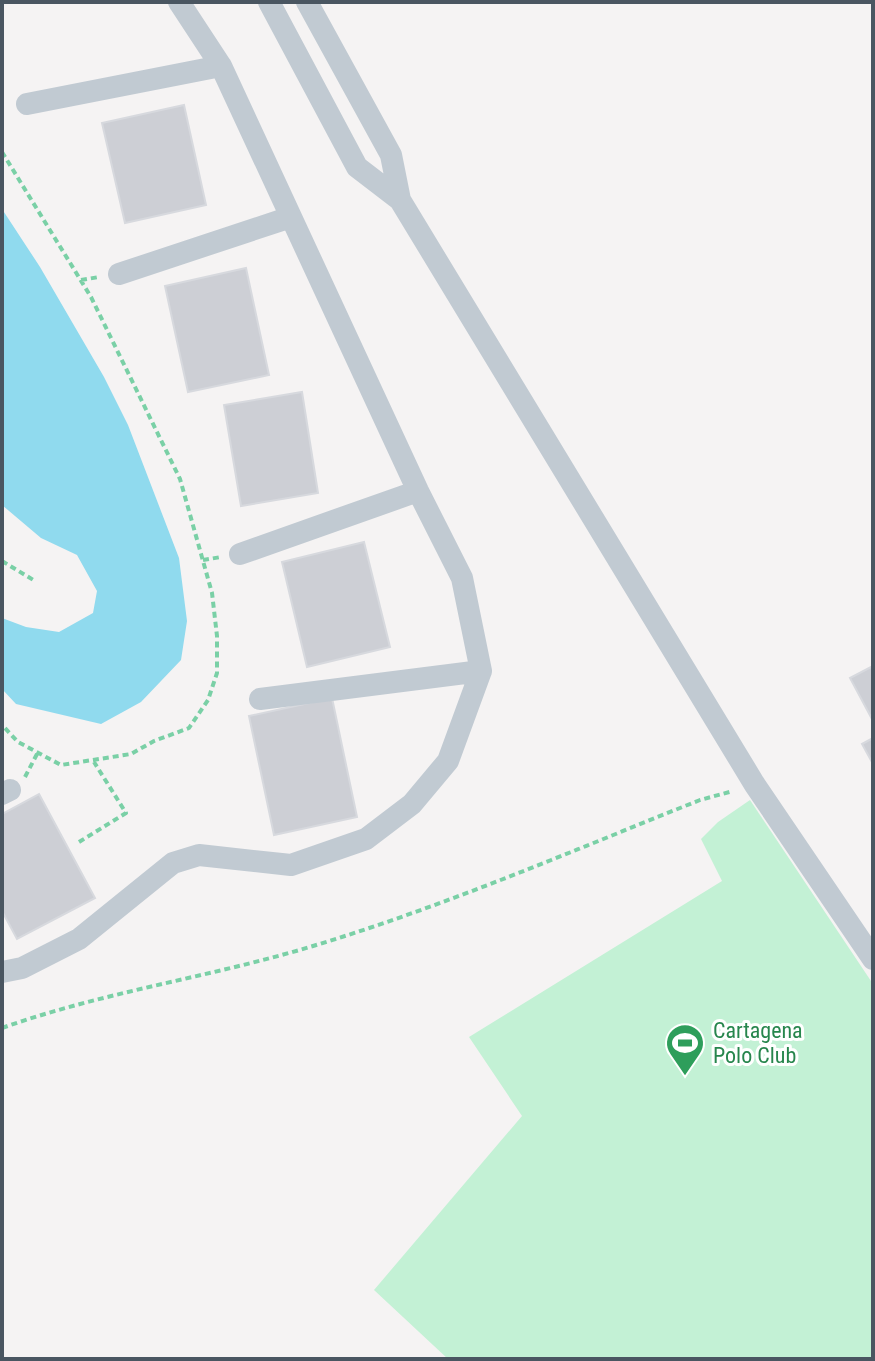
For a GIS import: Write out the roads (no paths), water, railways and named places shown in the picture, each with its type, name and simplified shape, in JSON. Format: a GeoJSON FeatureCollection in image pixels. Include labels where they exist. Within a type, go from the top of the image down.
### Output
{"type":"FeatureCollection","features":[{"type":"Feature","properties":{"kind":"street"},"geometry":{"type":"LineString","coordinates":[[2,972],[22,968],[79,939],[173,863],[199,855],[291,865],[366,839],[412,804],[448,761],[481,671],[462,578],[418,491],[221,66],[179,2]]}},
{"type":"Feature","properties":{"kind":"street"},"geometry":{"type":"LineString","coordinates":[[269,2],[357,167],[400,200]]}},
{"type":"Feature","properties":{"kind":"street"},"geometry":{"type":"LineString","coordinates":[[307,2],[391,155],[400,200],[755,785],[873,959]]}},
{"type":"Feature","properties":{"kind":"street"},"geometry":{"type":"LineString","coordinates":[[27,104],[221,66]]}},
{"type":"Feature","properties":{"kind":"street"},"geometry":{"type":"LineString","coordinates":[[119,274],[291,217]]}},
{"type":"Feature","properties":{"kind":"street"},"geometry":{"type":"LineString","coordinates":[[240,554],[418,491]]}},
{"type":"Feature","properties":{"kind":"street"},"geometry":{"type":"LineString","coordinates":[[260,699],[481,671]]}},
{"type":"Feature","properties":{"kind":"water"},"geometry":{"type":"Polygon","coordinates":[[[2,209],[104,377],[128,425],[179,558],[187,621],[181,660],[141,702],[101,724],[16,704],[2,689],[2,618],[26,627],[59,632],[93,613],[97,591],[77,555],[41,538],[2,505],[2,209]]]}},
{"type":"Feature","properties":{"kind":"place","name":"Cartagena Polo Club"},"geometry":{"type":"Point","coordinates":[685,1077]}}]}
